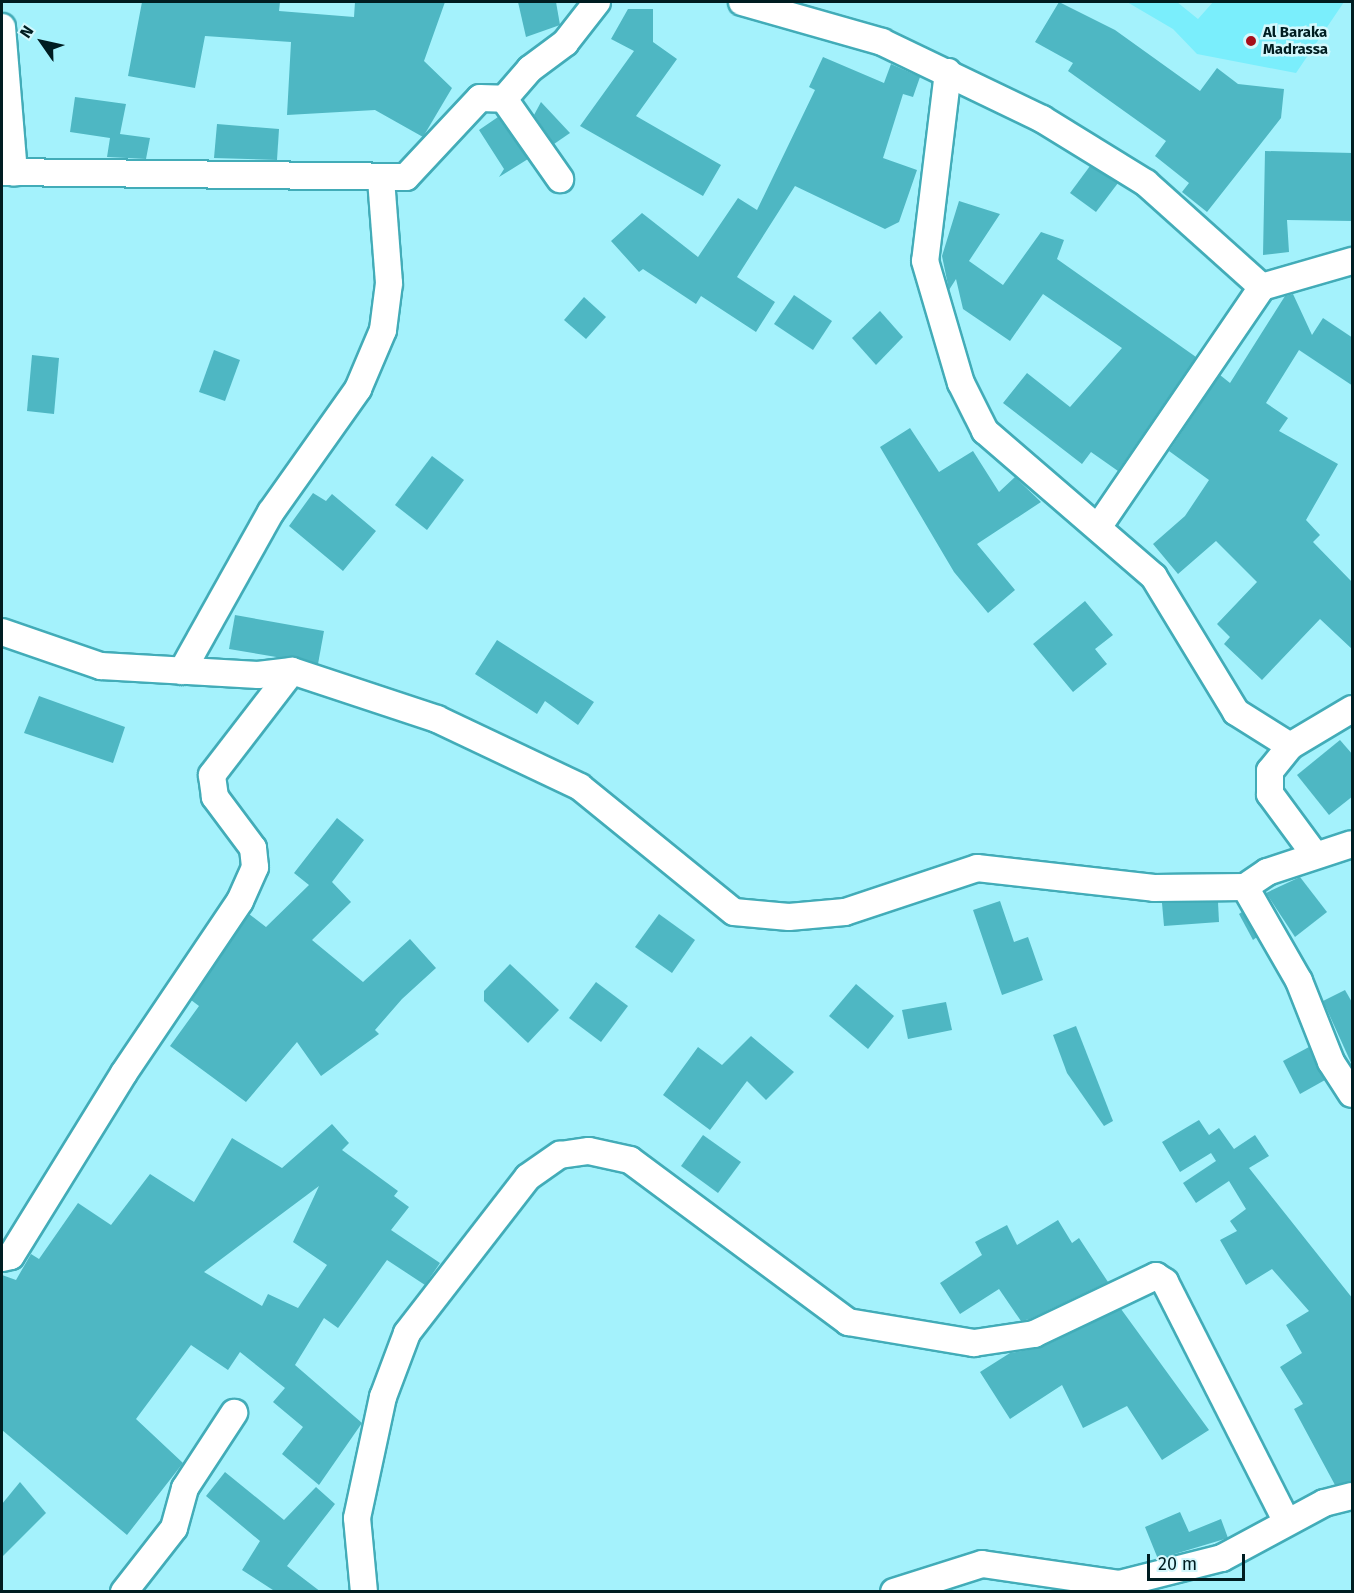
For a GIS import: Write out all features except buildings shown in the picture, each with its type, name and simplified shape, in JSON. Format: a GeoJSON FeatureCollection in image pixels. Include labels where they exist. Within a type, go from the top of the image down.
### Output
{"type":"FeatureCollection","features":[{"type":"Feature","properties":{"kind":"street"},"geometry":{"type":"LineString","coordinates":[[504,99],[530,69],[565,43],[597,2]]}},
{"type":"Feature","properties":{"kind":"street"},"geometry":{"type":"LineString","coordinates":[[742,2],[882,42],[1042,119],[1146,183],[1262,287]]}},
{"type":"Feature","properties":{"kind":"street"},"geometry":{"type":"LineString","coordinates":[[2,27],[8,172],[381,180],[406,177],[480,98],[504,99]]}},
{"type":"Feature","properties":{"kind":"street"},"geometry":{"type":"LineString","coordinates":[[948,72],[925,261],[961,383],[985,431],[1099,526],[1154,577],[1236,712],[1290,746]]}},
{"type":"Feature","properties":{"kind":"street"},"geometry":{"type":"LineString","coordinates":[[504,99],[560,179]]}},
{"type":"Feature","properties":{"kind":"street"},"geometry":{"type":"LineString","coordinates":[[182,671],[271,512],[358,388],[383,330],[389,283],[381,180]]}},
{"type":"Feature","properties":{"kind":"street"},"geometry":{"type":"LineString","coordinates":[[1099,526],[1262,287],[1353,261]]}},
{"type":"Feature","properties":{"kind":"street"},"geometry":{"type":"LineString","coordinates":[[2,632],[101,666],[182,671],[292,671],[437,719],[580,787],[734,912],[789,917],[845,912],[977,868],[1154,888],[1245,887],[1267,872],[1353,844]]}},
{"type":"Feature","properties":{"kind":"street"},"geometry":{"type":"LineString","coordinates":[[2,1258],[11,1256],[124,1073],[240,901],[255,867],[253,848],[215,797],[212,775],[292,671]]}},
{"type":"Feature","properties":{"kind":"street"},"geometry":{"type":"LineString","coordinates":[[1315,855],[1270,794],[1270,771],[1290,746],[1353,709]]}},
{"type":"Feature","properties":{"kind":"street"},"geometry":{"type":"LineString","coordinates":[[1245,887],[1299,981],[1331,1062],[1353,1094]]}},
{"type":"Feature","properties":{"kind":"street"},"geometry":{"type":"LineString","coordinates":[[364,1592],[357,1518],[383,1397],[407,1333],[528,1177],[560,1155],[589,1151],[630,1160],[848,1322],[975,1343],[1034,1334],[1156,1276],[1165,1282],[1287,1522]]}},
{"type":"Feature","properties":{"kind":"street"},"geometry":{"type":"LineString","coordinates":[[124,1592],[174,1528],[185,1488],[234,1413]]}},
{"type":"Feature","properties":{"kind":"street"},"geometry":{"type":"LineString","coordinates":[[894,1592],[982,1564],[1119,1584],[1222,1558],[1287,1522],[1353,1496]]}},
{"type":"Feature","properties":{"kind":"shaded area","name":"Al Baraka Madrassa"},"geometry":{"type":"Polygon","coordinates":[[[1127,2],[1177,2],[1198,19],[1213,2],[1344,2],[1296,73],[1197,54],[1173,29],[1127,2]]]}},
{"type":"Feature","properties":{"kind":"place","name":"Al Baraka Madrassa"},"geometry":{"type":"Point","coordinates":[1251,41]}}]}
